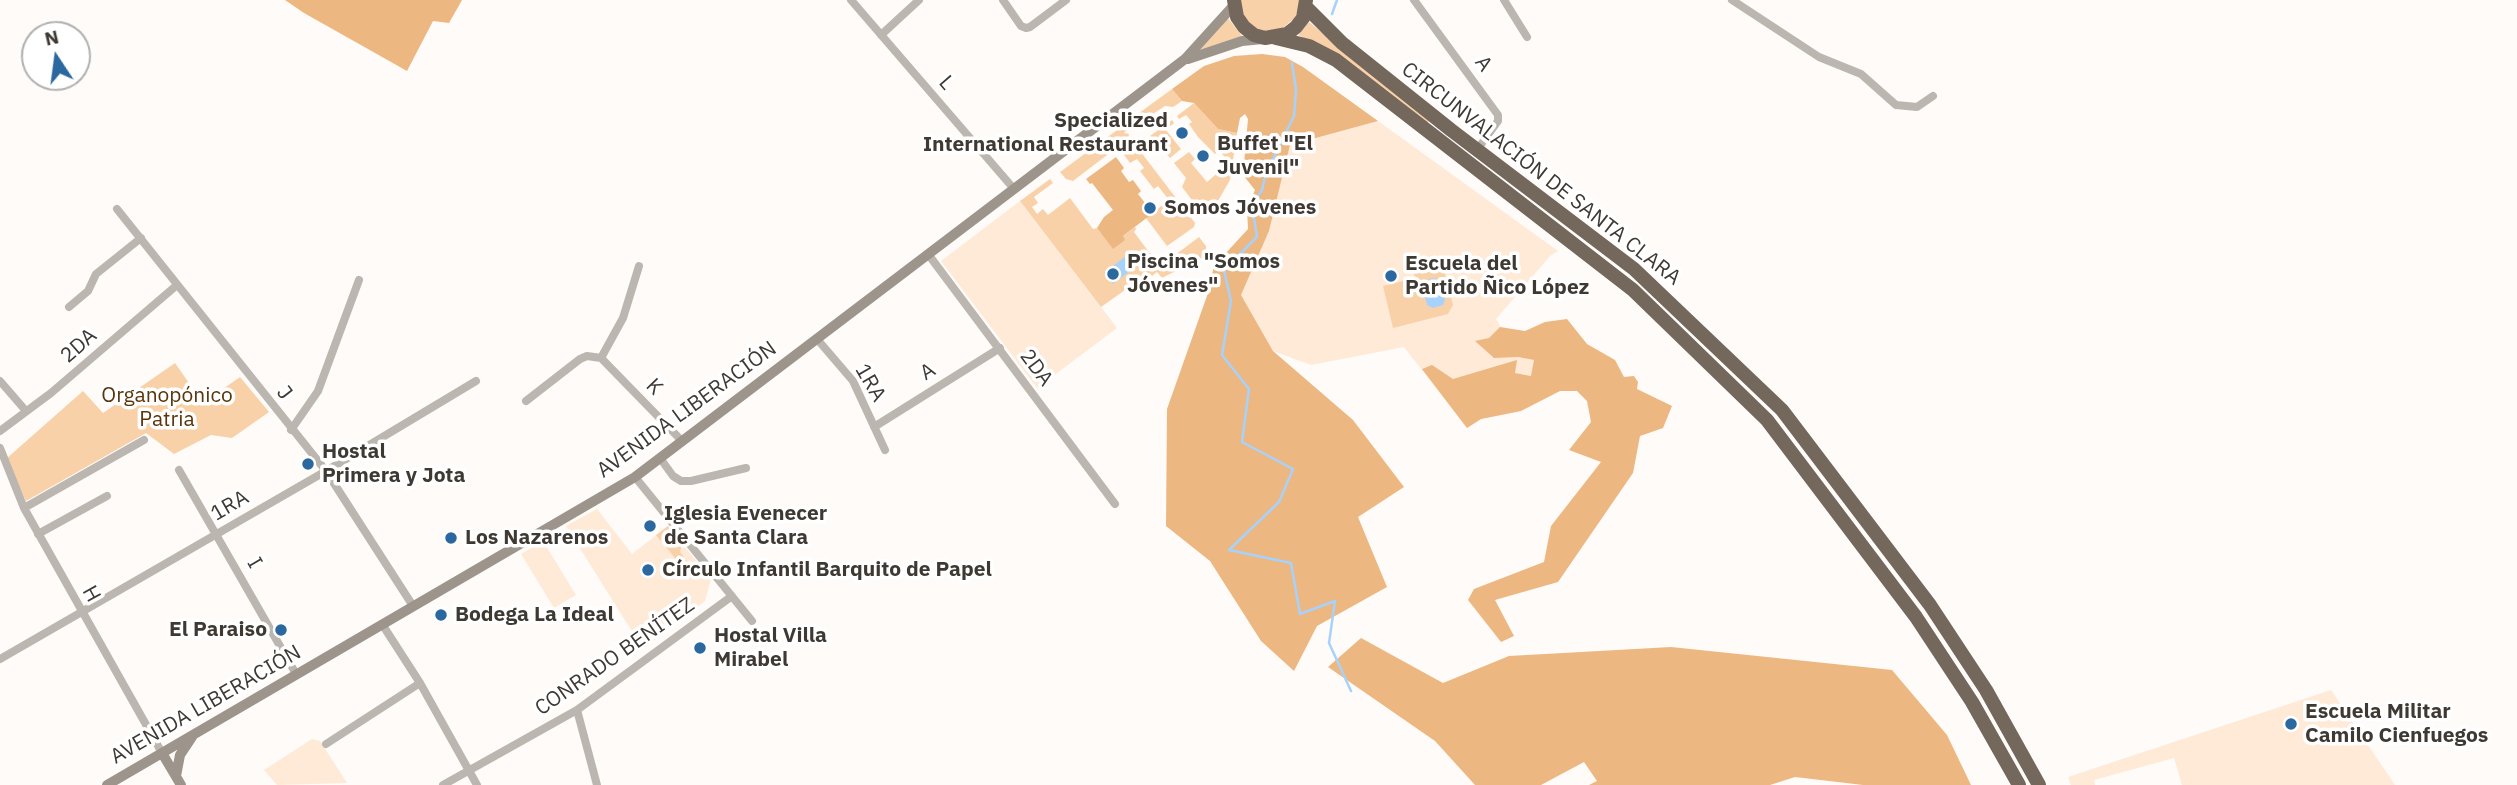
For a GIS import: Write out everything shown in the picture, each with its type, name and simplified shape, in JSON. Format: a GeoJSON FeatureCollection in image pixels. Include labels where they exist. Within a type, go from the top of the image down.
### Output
{"type":"FeatureCollection","features":[{"type":"Feature","properties":{"kind":"highway"},"geometry":{"type":"LineString","coordinates":[[1234,3],[1237,17],[1244,27],[1254,35],[1270,38],[1287,34],[1296,27],[1303,18],[1306,3]]}},
{"type":"Feature","properties":{"kind":"highway","name":"CIRCUNVALACIÓN DE SANTA CLARA"},"geometry":{"type":"LineString","coordinates":[[1306,3],[1342,43],[1634,269],[1782,410],[1930,606],[1986,690],[2039,785]]}},
{"type":"Feature","properties":{"kind":"highway","name":"CIRCUNVALACIÓN DE SANTA CLARA"},"geometry":{"type":"LineString","coordinates":[[1270,38],[1309,46],[1336,60],[1623,282],[1768,419],[1916,617],[1972,702],[2019,785]]}},
{"type":"Feature","properties":{"kind":"main road","name":"AVENIDA LIBERACIÓN"},"geometry":{"type":"LineString","coordinates":[[107,785],[635,477],[1185,59],[1234,3]]}},
{"type":"Feature","properties":{"kind":"main road","name":"AVENIDA LIBERACIÓN"},"geometry":{"type":"LineString","coordinates":[[1185,59],[1242,41],[1270,38]]}},
{"type":"Feature","properties":{"kind":"main road"},"geometry":{"type":"LineString","coordinates":[[178,780],[180,755],[194,734]]}},
{"type":"Feature","properties":{"kind":"main road"},"geometry":{"type":"LineString","coordinates":[[162,753],[178,780]]}},
{"type":"Feature","properties":{"kind":"street","name":"L"},"geometry":{"type":"LineString","coordinates":[[851,0],[1014,189]]}},
{"type":"Feature","properties":{"kind":"street"},"geometry":{"type":"LineString","coordinates":[[881,35],[919,0]]}},
{"type":"Feature","properties":{"kind":"street"},"geometry":{"type":"LineString","coordinates":[[1003,0],[1021,26],[1026,28],[1066,0]]}},
{"type":"Feature","properties":{"kind":"street","name":"A"},"geometry":{"type":"LineString","coordinates":[[1415,0],[1498,115],[1498,121],[1477,150]]}},
{"type":"Feature","properties":{"kind":"street"},"geometry":{"type":"LineString","coordinates":[[1504,0],[1528,37]]}},
{"type":"Feature","properties":{"kind":"street"},"geometry":{"type":"LineString","coordinates":[[1732,0],[1819,57],[1861,74],[1896,105],[1917,107],[1933,96]]}},
{"type":"Feature","properties":{"kind":"street","name":"J"},"geometry":{"type":"LineString","coordinates":[[117,209],[326,471],[413,606]]}},
{"type":"Feature","properties":{"kind":"street"},"geometry":{"type":"LineString","coordinates":[[69,307],[88,291],[96,274],[141,238]]}},
{"type":"Feature","properties":{"kind":"street","name":"2DA"},"geometry":{"type":"LineString","coordinates":[[928,254],[1115,504]]}},
{"type":"Feature","properties":{"kind":"street"},"geometry":{"type":"LineString","coordinates":[[526,401],[580,359],[587,356],[601,358],[624,318],[639,265]]}},
{"type":"Feature","properties":{"kind":"street"},"geometry":{"type":"LineString","coordinates":[[291,430],[318,391],[359,280]]}},
{"type":"Feature","properties":{"kind":"street","name":"2DA"},"geometry":{"type":"LineString","coordinates":[[0,430],[51,393],[177,285]]}},
{"type":"Feature","properties":{"kind":"street","name":"1RA"},"geometry":{"type":"LineString","coordinates":[[817,339],[853,381],[886,450]]}},
{"type":"Feature","properties":{"kind":"street","name":"A"},"geometry":{"type":"LineString","coordinates":[[874,427],[1000,348]]}},
{"type":"Feature","properties":{"kind":"street","name":"K"},"geometry":{"type":"LineString","coordinates":[[601,358],[682,441]]}},
{"type":"Feature","properties":{"kind":"street"},"geometry":{"type":"LineString","coordinates":[[0,381],[26,411]]}},
{"type":"Feature","properties":{"kind":"street","name":"1RA"},"geometry":{"type":"LineString","coordinates":[[0,659],[476,381]]}},
{"type":"Feature","properties":{"kind":"street"},"geometry":{"type":"LineString","coordinates":[[24,508],[144,440]]}},
{"type":"Feature","properties":{"kind":"street","name":"H"},"geometry":{"type":"LineString","coordinates":[[0,447],[24,508],[162,753]]}},
{"type":"Feature","properties":{"kind":"street"},"geometry":{"type":"LineString","coordinates":[[660,458],[673,476],[681,481],[746,468]]}},
{"type":"Feature","properties":{"kind":"street","name":"I"},"geometry":{"type":"LineString","coordinates":[[180,470],[296,674]]}},
{"type":"Feature","properties":{"kind":"street"},"geometry":{"type":"LineString","coordinates":[[635,477],[752,621]]}},
{"type":"Feature","properties":{"kind":"street"},"geometry":{"type":"LineString","coordinates":[[38,534],[107,496]]}},
{"type":"Feature","properties":{"kind":"street","name":"CONRADO BENÍTEZ"},"geometry":{"type":"LineString","coordinates":[[443,785],[577,710],[732,596]]}},
{"type":"Feature","properties":{"kind":"street"},"geometry":{"type":"LineString","coordinates":[[383,624],[420,683],[477,785]]}},
{"type":"Feature","properties":{"kind":"street"},"geometry":{"type":"LineString","coordinates":[[326,744],[420,683]]}},
{"type":"Feature","properties":{"kind":"street"},"geometry":{"type":"LineString","coordinates":[[577,710],[597,785]]}},
{"type":"Feature","properties":{"kind":"shaded area"},"geometry":{"type":"Polygon","coordinates":[[[285,0],[462,0],[449,23],[433,21],[407,71],[285,0]]]}},
{"type":"Feature","properties":{"kind":"shaded area"},"geometry":{"type":"Polygon","coordinates":[[[1262,54],[1285,57],[1303,67],[1378,121],[1290,145],[1269,231],[1241,295],[1273,351],[1353,420],[1404,487],[1358,517],[1387,587],[1317,626],[1294,671],[1261,641],[1210,561],[1166,526],[1167,409],[1208,293],[1214,266],[1248,229],[1247,208],[1255,190],[1243,175],[1248,119],[1245,114],[1240,118],[1237,133],[1218,129],[1194,103],[1182,101],[1172,89],[1204,66],[1234,56],[1262,54]]]}},
{"type":"Feature","properties":{"kind":"shaded area","name":"Escuela del Partido Ñico López"},"geometry":{"type":"Polygon","coordinates":[[[1378,121],[1558,251],[1550,256],[1496,319],[1518,357],[1535,360],[1532,376],[1515,373],[1521,411],[1481,419],[1467,428],[1404,347],[1311,365],[1273,351],[1241,295],[1269,231],[1290,145],[1378,121]]]}},
{"type":"Feature","properties":{"kind":"shaded area"},"geometry":{"type":"Polygon","coordinates":[[[1116,157],[1124,168],[1121,171],[1129,182],[1133,180],[1141,191],[1138,194],[1153,213],[1123,236],[1125,240],[1113,249],[1097,228],[1113,210],[1086,179],[1116,157]]]}},
{"type":"Feature","properties":{"kind":"shaded area"},"geometry":{"type":"Polygon","coordinates":[[[1020,201],[1117,328],[1037,388],[941,261],[1020,201]]]}},
{"type":"Feature","properties":{"kind":"shaded area"},"geometry":{"type":"Polygon","coordinates":[[[1567,319],[1587,344],[1615,360],[1624,377],[1634,376],[1638,382],[1637,389],[1672,406],[1663,428],[1640,436],[1633,473],[1558,582],[1495,600],[1514,636],[1501,642],[1468,600],[1474,589],[1544,562],[1551,526],[1601,462],[1569,450],[1591,422],[1587,401],[1577,391],[1560,391],[1521,411],[1481,419],[1467,428],[1422,369],[1432,365],[1453,379],[1517,360],[1515,373],[1531,376],[1534,360],[1518,357],[1494,358],[1475,341],[1489,338],[1500,327],[1525,331],[1545,322],[1567,319]]]}},
{"type":"Feature","properties":{"kind":"shaded area","name":"Círculo Infantil Barquito de Papel"},"geometry":{"type":"Polygon","coordinates":[[[597,509],[632,554],[668,526],[711,579],[705,601],[643,649],[566,526],[597,509]]]}},
{"type":"Feature","properties":{"kind":"shaded area"},"geometry":{"type":"Polygon","coordinates":[[[543,541],[576,595],[554,608],[521,554],[543,541]]]}},
{"type":"Feature","properties":{"kind":"shaded area"},"geometry":{"type":"Polygon","coordinates":[[[1361,638],[1443,683],[1509,656],[1671,647],[1892,670],[1947,735],[1971,785],[1863,785],[1795,777],[1770,785],[1589,785],[1597,781],[1584,762],[1541,785],[1475,785],[1435,741],[1328,667],[1361,638]]]}},
{"type":"Feature","properties":{"kind":"shaded area","name":"Escuela Militar Camilo Cienfuegos"},"geometry":{"type":"Polygon","coordinates":[[[2331,690],[2395,785],[2182,785],[2174,758],[2094,780],[2095,785],[2071,785],[2068,777],[2331,690]]]}},
{"type":"Feature","properties":{"kind":"shaded area"},"geometry":{"type":"Polygon","coordinates":[[[312,739],[320,741],[347,783],[277,785],[264,770],[312,739]]]}},
{"type":"Feature","properties":{"kind":"green space"},"geometry":{"type":"Polygon","coordinates":[[[1240,0],[1299,0],[1299,9],[1295,18],[1280,30],[1261,31],[1252,27],[1241,11],[1240,0]]]}},
{"type":"Feature","properties":{"kind":"green space"},"geometry":{"type":"Polygon","coordinates":[[[1227,17],[1242,36],[1199,50],[1227,17]]]}},
{"type":"Feature","properties":{"kind":"green space"},"geometry":{"type":"Polygon","coordinates":[[[1309,22],[1429,121],[1426,125],[1339,57],[1298,35],[1309,22]]]}},
{"type":"Feature","properties":{"kind":"green space"},"geometry":{"type":"Polygon","coordinates":[[[1172,89],[1182,101],[1173,107],[1165,106],[1150,116],[1150,124],[1144,128],[1137,127],[1131,119],[1172,89]]]}},
{"type":"Feature","properties":{"kind":"green space"},"geometry":{"type":"Polygon","coordinates":[[[1194,103],[1218,129],[1237,133],[1230,180],[1215,206],[1205,217],[1182,187],[1186,178],[1174,163],[1189,152],[1195,159],[1191,163],[1207,182],[1229,163],[1220,151],[1215,154],[1198,137],[1186,115],[1179,119],[1177,116],[1194,103]]]}},
{"type":"Feature","properties":{"kind":"green space"},"geometry":{"type":"Polygon","coordinates":[[[1172,120],[1174,123],[1166,130],[1181,149],[1170,158],[1164,151],[1155,153],[1149,142],[1150,136],[1172,120]]]}},
{"type":"Feature","properties":{"kind":"green space"},"geometry":{"type":"Polygon","coordinates":[[[1124,125],[1127,130],[1124,133],[1129,134],[1128,139],[1073,181],[1066,179],[1060,172],[1124,125]]]}},
{"type":"Feature","properties":{"kind":"green space"},"geometry":{"type":"Polygon","coordinates":[[[1134,143],[1195,223],[1194,227],[1167,246],[1146,218],[1169,200],[1158,186],[1154,189],[1140,171],[1144,168],[1137,159],[1130,163],[1122,152],[1134,143]]]}},
{"type":"Feature","properties":{"kind":"green space"},"geometry":{"type":"Polygon","coordinates":[[[1050,179],[1053,183],[1034,197],[1038,203],[1032,207],[1037,214],[1043,209],[1048,215],[1070,198],[1093,229],[1097,228],[1113,248],[1135,227],[1134,232],[1157,263],[1172,252],[1175,255],[1199,237],[1206,246],[1206,253],[1162,278],[1157,272],[1152,276],[1149,273],[1101,307],[1020,201],[1050,179]]]}},
{"type":"Feature","properties":{"kind":"green space"},"geometry":{"type":"Polygon","coordinates":[[[1432,270],[1433,273],[1444,270],[1453,305],[1448,314],[1393,328],[1383,286],[1415,278],[1414,274],[1432,270]]]}},
{"type":"Feature","properties":{"kind":"green space","name":"Organopónico Patria"},"geometry":{"type":"Polygon","coordinates":[[[175,363],[203,403],[240,377],[269,412],[232,438],[211,435],[174,454],[146,433],[26,501],[6,459],[83,391],[103,413],[175,363]]]}},
{"type":"Feature","properties":{"kind":"green space"},"geometry":{"type":"Polygon","coordinates":[[[668,526],[682,544],[680,552],[687,561],[691,576],[685,579],[680,564],[656,535],[668,526]]]}},
{"type":"Feature","properties":{"kind":"water"},"geometry":{"type":"Polygon","coordinates":[[[1126,256],[1135,267],[1113,284],[1104,273],[1126,256]]]}},
{"type":"Feature","properties":{"kind":"water"},"geometry":{"type":"Polygon","coordinates":[[[1429,279],[1440,281],[1445,300],[1443,305],[1433,308],[1427,305],[1423,288],[1429,279]]]}},
{"type":"Feature","properties":{"kind":"waterway"},"geometry":{"type":"LineString","coordinates":[[1332,14],[1337,0]]}},
{"type":"Feature","properties":{"kind":"waterway"},"geometry":{"type":"LineString","coordinates":[[1292,63],[1296,89],[1294,116],[1266,173],[1262,190],[1252,205],[1257,237],[1224,270],[1231,301],[1222,355],[1249,389],[1242,442],[1293,469],[1279,502],[1229,550],[1291,563],[1300,614],[1335,601],[1329,643],[1351,691]]}},
{"type":"Feature","properties":{"kind":"place","name":"Specialized International Restaurant"},"geometry":{"type":"Point","coordinates":[1182,133]}},
{"type":"Feature","properties":{"kind":"place","name":"Buffet \"El Juvenil\""},"geometry":{"type":"Point","coordinates":[1203,156]}},
{"type":"Feature","properties":{"kind":"place","name":"Somos Jóvenes"},"geometry":{"type":"Point","coordinates":[1150,208]}},
{"type":"Feature","properties":{"kind":"place","name":"Piscina \"Somos Jóvenes\""},"geometry":{"type":"Point","coordinates":[1113,274]}},
{"type":"Feature","properties":{"kind":"place","name":"Escuela del Partido Ñico López"},"geometry":{"type":"Point","coordinates":[1391,276]}},
{"type":"Feature","properties":{"kind":"place","name":"Hostal Primera y Jota"},"geometry":{"type":"Point","coordinates":[308,464]}},
{"type":"Feature","properties":{"kind":"place","name":"Iglesia Evenecer de Santa Clara"},"geometry":{"type":"Point","coordinates":[650,526]}},
{"type":"Feature","properties":{"kind":"place","name":"Los Nazarenos"},"geometry":{"type":"Point","coordinates":[451,538]}},
{"type":"Feature","properties":{"kind":"place","name":"Círculo Infantil Barquito de Papel"},"geometry":{"type":"Point","coordinates":[648,570]}},
{"type":"Feature","properties":{"kind":"place","name":"Bodega La Ideal"},"geometry":{"type":"Point","coordinates":[441,615]}},
{"type":"Feature","properties":{"kind":"place","name":"El Paraiso"},"geometry":{"type":"Point","coordinates":[281,630]}},
{"type":"Feature","properties":{"kind":"place","name":"Hostal Villa Mirabel"},"geometry":{"type":"Point","coordinates":[700,648]}},
{"type":"Feature","properties":{"kind":"place","name":"Escuela Militar Camilo Cienfuegos"},"geometry":{"type":"Point","coordinates":[2291,724]}}]}
